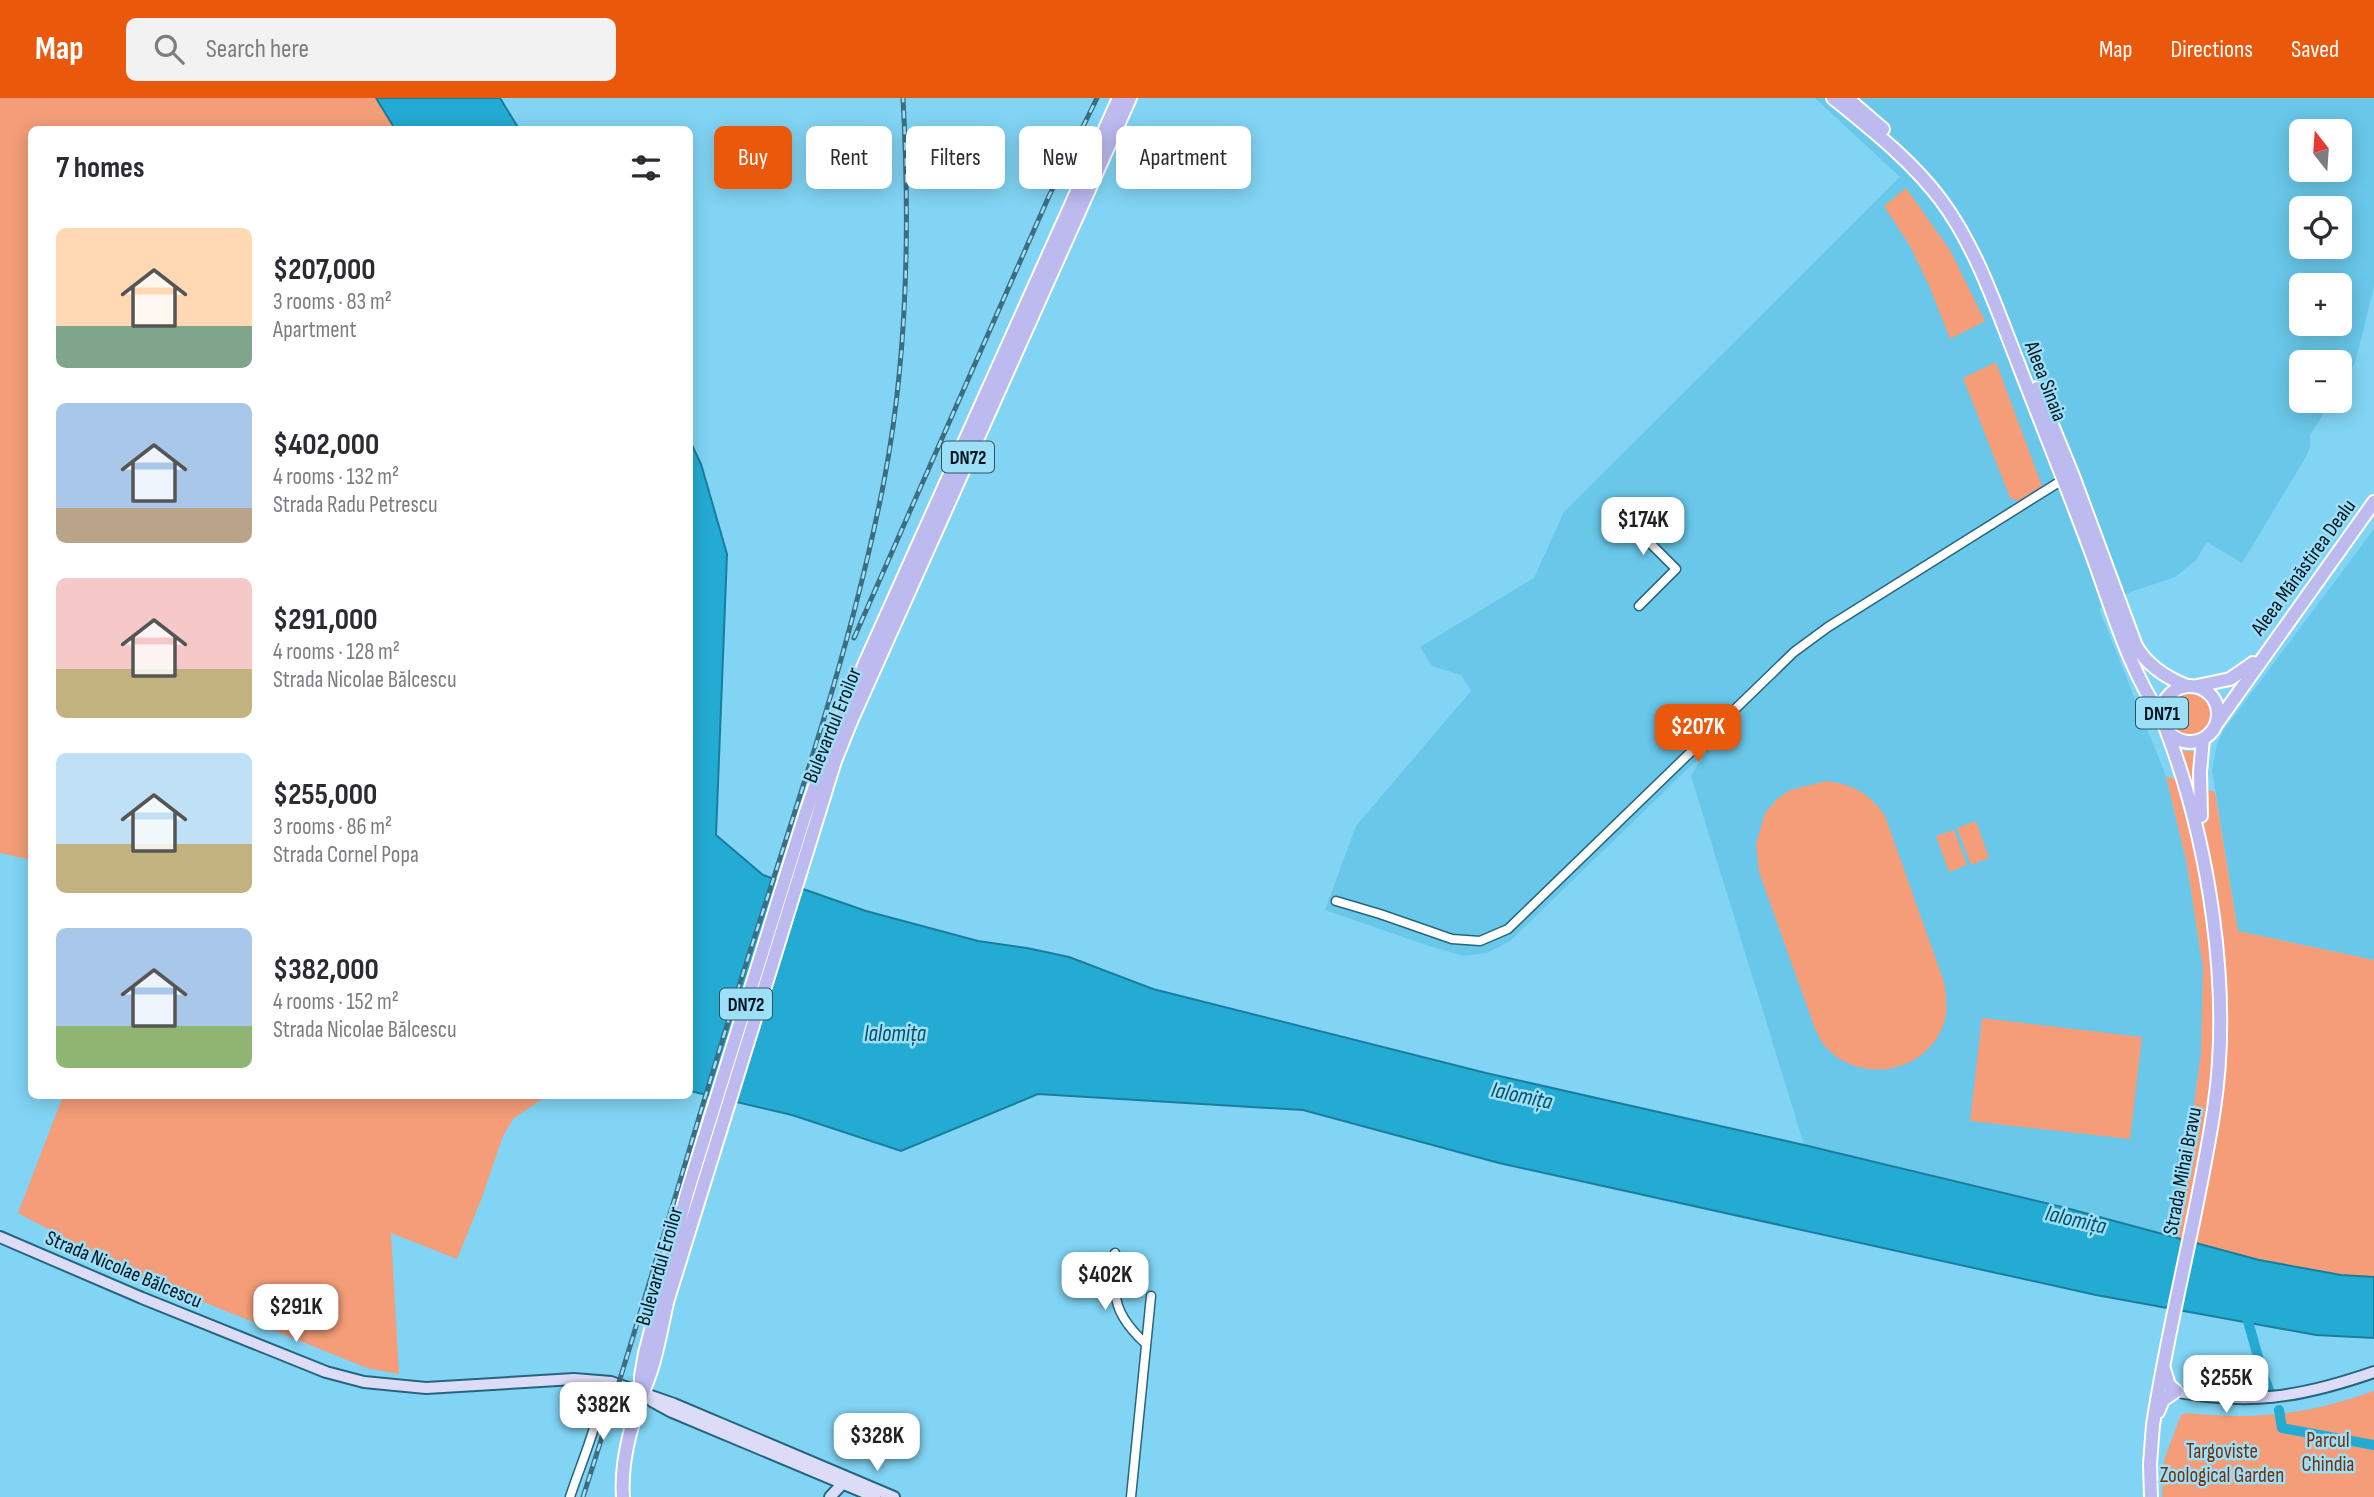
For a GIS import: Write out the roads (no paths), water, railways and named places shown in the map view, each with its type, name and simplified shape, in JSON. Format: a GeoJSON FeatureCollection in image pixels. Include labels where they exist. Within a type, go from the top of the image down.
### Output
{"type":"FeatureCollection","features":[{"type":"Feature","properties":{"kind":"main road","name":"Bulevardul Eroilor"},"geometry":{"type":"LineString","coordinates":[[623,1497],[624,1467],[641,1392],[645,1353],[810,818],[825,758],[865,663],[1119,98]]}},
{"type":"Feature","properties":{"kind":"main road","name":"Bulevardul Eroilor"},"geometry":{"type":"LineString","coordinates":[[810,818],[1130,98]]}},
{"type":"Feature","properties":{"kind":"main road","name":"Aleea Sinaia"},"geometry":{"type":"LineString","coordinates":[[1833,98],[1919,175],[1939,198],[1959,229],[1983,275],[2064,479],[2122,638],[2145,690],[2164,724]]}},
{"type":"Feature","properties":{"kind":"main road","name":"Aleea Sinaia"},"geometry":{"type":"LineString","coordinates":[[1847,98],[1900,144],[1936,182],[1974,239],[2073,476],[2141,654],[2168,677],[2202,689],[2214,699],[2217,723]]}},
{"type":"Feature","properties":{"kind":"main road","name":"Aleea Mănăstirea Dealu"},"geometry":{"type":"LineString","coordinates":[[2217,723],[2374,502]]}},
{"type":"Feature","properties":{"kind":"main road","name":"Aleea Mănăstirea Dealu"},"geometry":{"type":"LineString","coordinates":[[2190,686],[2230,679],[2264,654]]}},
{"type":"Feature","properties":{"kind":"main road","name":"DN71"},"geometry":{"type":"LineString","coordinates":[[2190,686],[2178,689],[2165,701],[2164,724],[2179,740],[2196,742],[2213,731],[2217,723]]}},
{"type":"Feature","properties":{"kind":"main road","name":"Strada Mihai Bravu"},"geometry":{"type":"LineString","coordinates":[[2151,1497],[2150,1453],[2153,1426],[2214,1107],[2219,1021],[2215,944],[2202,851],[2187,786],[2164,724]]}},
{"type":"Feature","properties":{"kind":"main road","name":"Strada Mihai Bravu"},"geometry":{"type":"LineString","coordinates":[[2202,851],[2199,786],[2203,739]]}},
{"type":"Feature","properties":{"kind":"main road","name":"Strada Nicolae Bălcescu"},"geometry":{"type":"LineString","coordinates":[[0,1237],[292,1359],[364,1382],[426,1388],[555,1380],[603,1381],[641,1392]]}},
{"type":"Feature","properties":{"kind":"main road"},"geometry":{"type":"LineString","coordinates":[[2163,1365],[2166,1379],[2176,1391]]}},
{"type":"Feature","properties":{"kind":"main road"},"geometry":{"type":"LineString","coordinates":[[2159,1388],[2222,1399],[2273,1398],[2308,1392],[2374,1372]]}},
{"type":"Feature","properties":{"kind":"main road"},"geometry":{"type":"LineString","coordinates":[[2153,1426],[2163,1400],[2176,1391]]}},
{"type":"Feature","properties":{"kind":"main road"},"geometry":{"type":"LineString","coordinates":[[641,1392],[671,1412],[894,1497]]}},
{"type":"Feature","properties":{"kind":"main road"},"geometry":{"type":"LineString","coordinates":[[641,1392],[845,1480],[875,1497]]}},
{"type":"Feature","properties":{"kind":"main road"},"geometry":{"type":"LineString","coordinates":[[830,1497],[845,1480]]}},
{"type":"Feature","properties":{"kind":"street"},"geometry":{"type":"LineString","coordinates":[[1336,901],[1452,939],[1480,941],[1508,929],[1794,652],[1828,627],[2064,479]]}},
{"type":"Feature","properties":{"kind":"street"},"geometry":{"type":"LineString","coordinates":[[1615,508],[1675,569],[1639,606]]}},
{"type":"Feature","properties":{"kind":"street"},"geometry":{"type":"LineString","coordinates":[[1115,1253],[1119,1261],[1116,1300],[1125,1319],[1146,1344]]}},
{"type":"Feature","properties":{"kind":"street"},"geometry":{"type":"LineString","coordinates":[[1131,1497],[1151,1296]]}},
{"type":"Feature","properties":{"kind":"street"},"geometry":{"type":"LineString","coordinates":[[570,1497],[596,1421],[603,1395],[603,1381]]}},
{"type":"Feature","properties":{"kind":"water"},"geometry":{"type":"Polygon","coordinates":[[[376,98],[500,98],[517,126],[393,126],[376,98]]]}},
{"type":"Feature","properties":{"kind":"water","name":"Ialomița"},"geometry":{"type":"Polygon","coordinates":[[[693,447],[701,464],[727,554],[716,835],[763,875],[866,911],[978,941],[1069,957],[1153,989],[1486,1073],[2066,1208],[2259,1260],[2341,1275],[2374,1277],[2374,1338],[2316,1335],[2096,1295],[1499,1163],[1303,1110],[1038,1094],[901,1151],[792,1115],[693,1092],[693,447]]]}},
{"type":"Feature","properties":{"kind":"waterway"},"geometry":{"type":"LineString","coordinates":[[2245,1311],[2270,1393]]}},
{"type":"Feature","properties":{"kind":"waterway"},"geometry":{"type":"LineString","coordinates":[[2279,1410],[2282,1428],[2374,1445]]}},
{"type":"Feature","properties":{"kind":"railway"},"geometry":{"type":"LineString","coordinates":[[583,1497],[838,671],[870,545],[892,434],[902,338],[906,242],[903,98]]}},
{"type":"Feature","properties":{"kind":"railway"},"geometry":{"type":"LineString","coordinates":[[854,638],[1049,196],[1097,98]]}},
{"type":"Feature","properties":{"kind":"park label","name":"Parcul Chindia"},"geometry":{"type":"Point","coordinates":[2328,1452]}},
{"type":"Feature","properties":{"kind":"park label","name":"Targoviste Zoological Garden"},"geometry":{"type":"Point","coordinates":[2222,1463]}}]}
